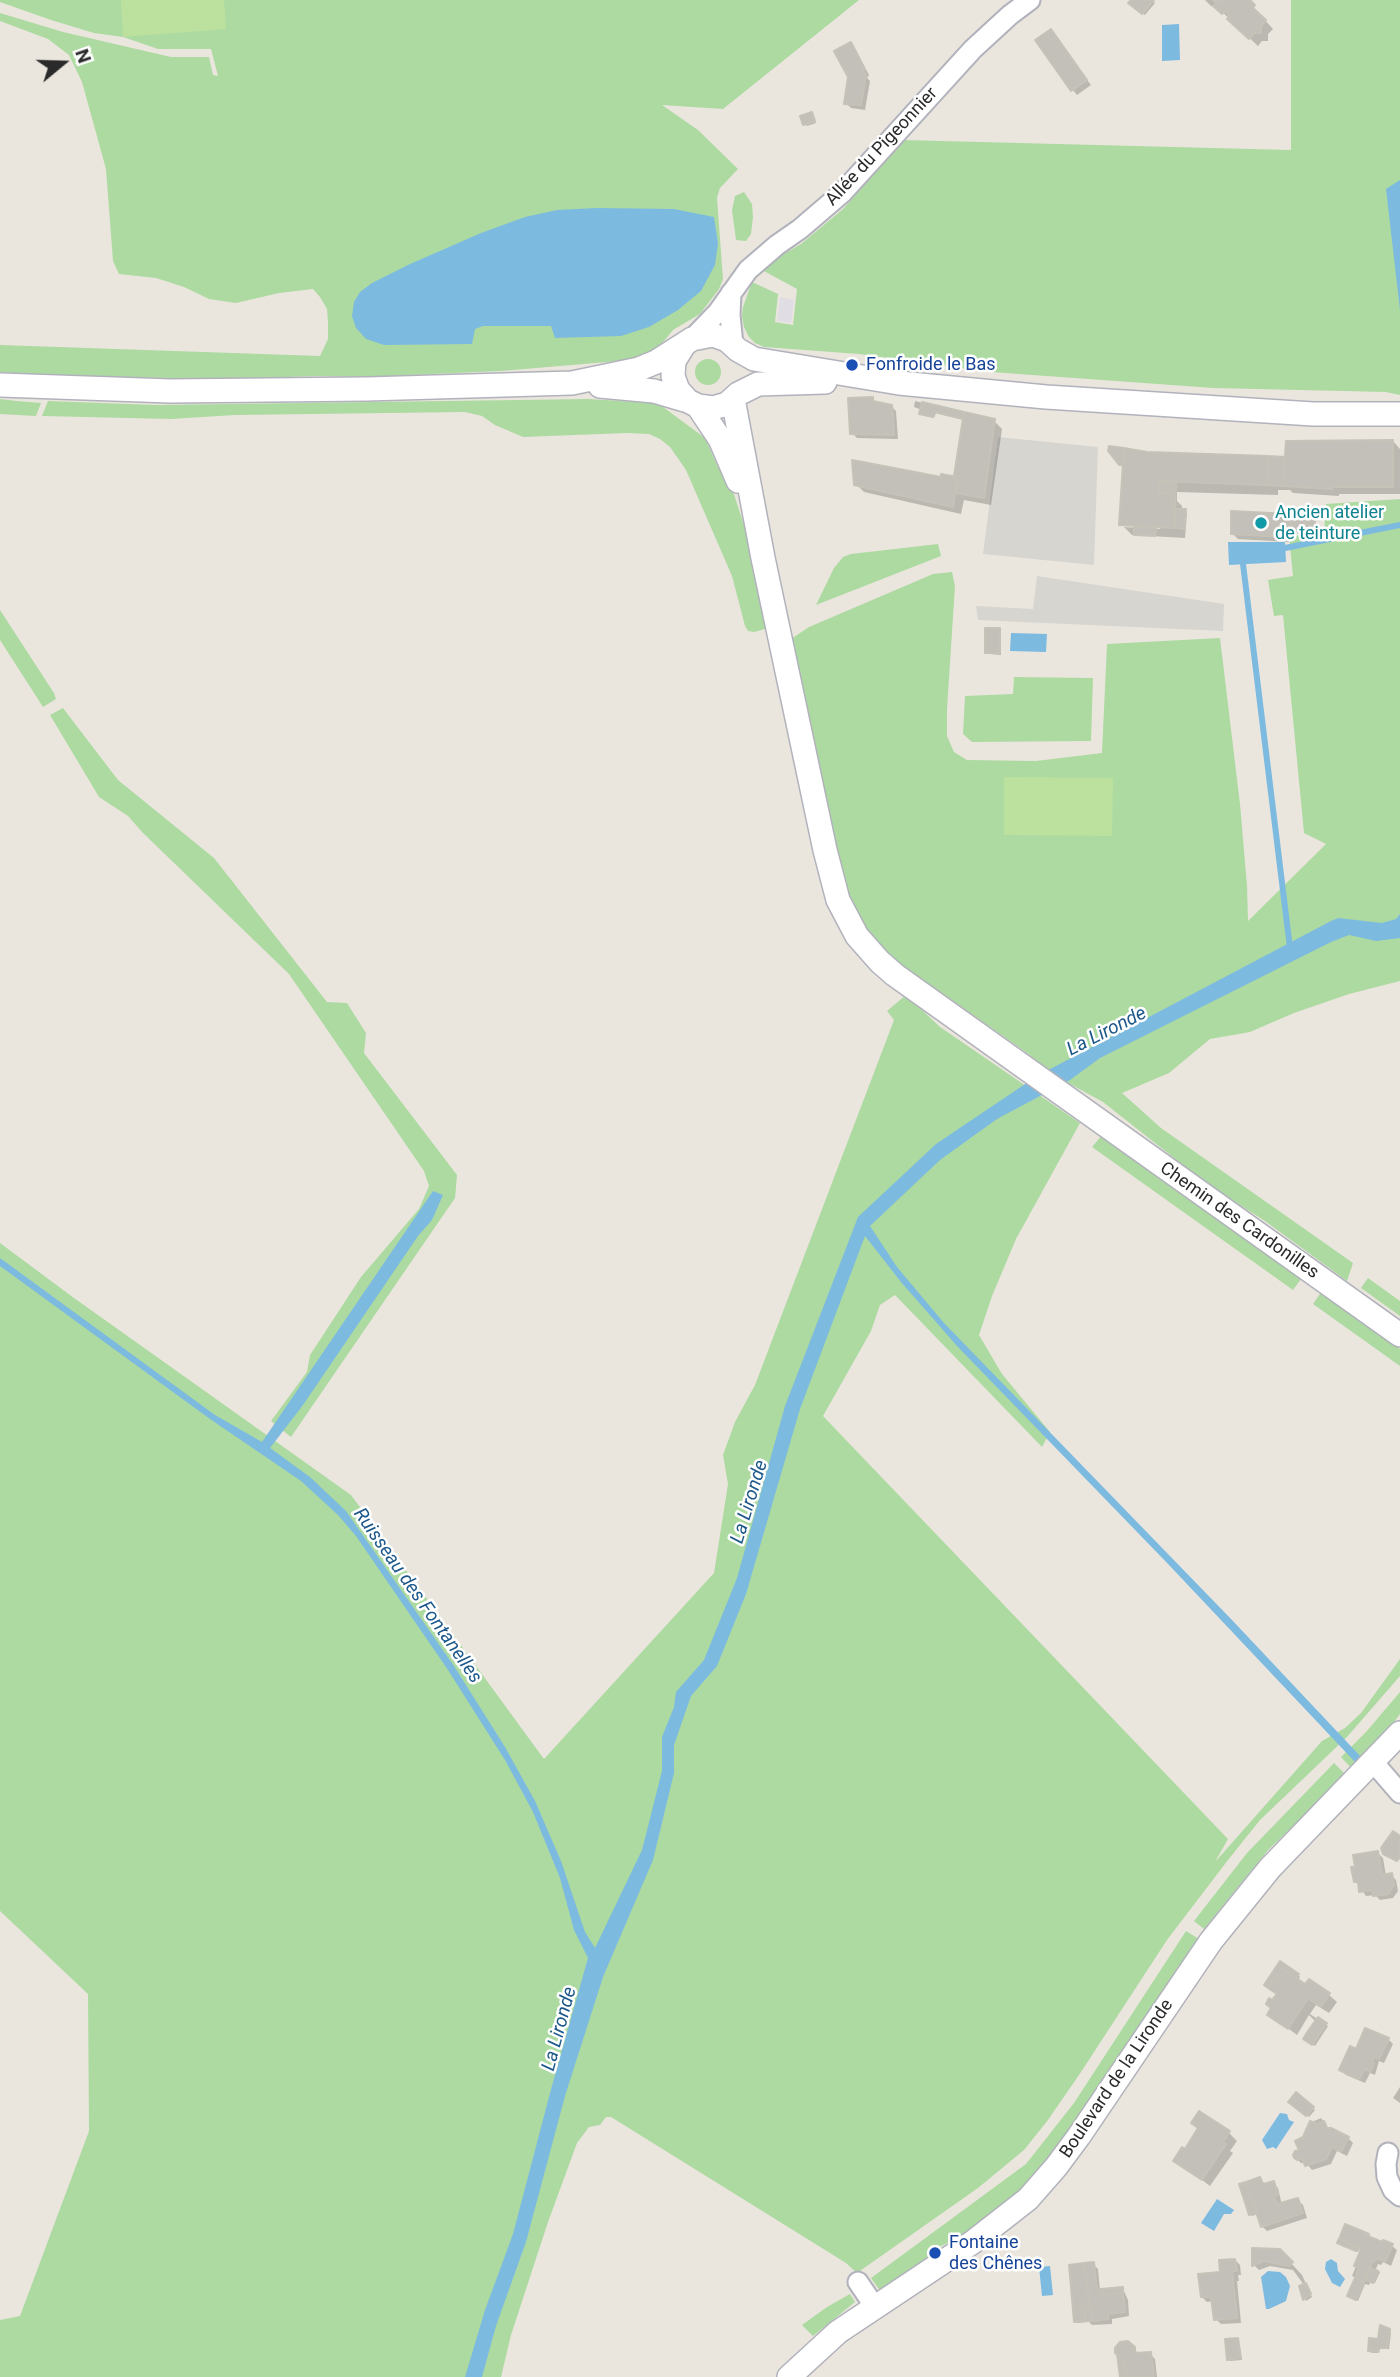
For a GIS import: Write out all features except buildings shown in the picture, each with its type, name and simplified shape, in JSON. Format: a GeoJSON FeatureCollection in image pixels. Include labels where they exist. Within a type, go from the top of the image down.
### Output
{"type":"FeatureCollection","features":[{"type":"Feature","properties":{"kind":"street","name":"Allée du Pigeonnier"},"geometry":{"type":"LineString","coordinates":[[689,341],[713,317],[748,270],[842,193],[973,49],[1030,0]]}},
{"type":"Feature","properties":{"kind":"street"},"geometry":{"type":"LineString","coordinates":[[731,292],[730,315],[736,347],[745,364],[745,372],[736,396],[763,558]]}},
{"type":"Feature","properties":{"kind":"street"},"geometry":{"type":"LineString","coordinates":[[572,383],[639,369],[656,362],[689,341],[713,335],[754,359],[899,383]]}},
{"type":"Feature","properties":{"kind":"street"},"geometry":{"type":"LineString","coordinates":[[689,341],[674,361],[673,376],[678,390],[693,404],[720,439],[763,558]]}},
{"type":"Feature","properties":{"kind":"street"},"geometry":{"type":"LineString","coordinates":[[0,385],[170,391],[572,383],[653,391],[713,408],[758,384],[899,383],[1073,399],[1313,414],[1400,414]]}},
{"type":"Feature","properties":{"kind":"street","name":"Chemin des Cardonilles"},"geometry":{"type":"LineString","coordinates":[[763,558],[838,900],[850,925],[865,946],[895,975],[1400,1335]]}},
{"type":"Feature","properties":{"kind":"street","name":"Boulevard de la Lironde"},"geometry":{"type":"LineString","coordinates":[[789,2377],[838,2332],[973,2242],[1028,2199],[1079,2136],[1211,1941],[1270,1868],[1400,1733]]}},
{"type":"Feature","properties":{"kind":"street"},"geometry":{"type":"LineString","coordinates":[[1374,1763],[1400,1793]]}},
{"type":"Feature","properties":{"kind":"street"},"geometry":{"type":"LineString","coordinates":[[1388,2153],[1387,2177],[1393,2190],[1400,2196]]}},
{"type":"Feature","properties":{"kind":"street"},"geometry":{"type":"LineString","coordinates":[[858,2282],[876,2307]]}},
{"type":"Feature","properties":{"kind":"shaded area"},"geometry":{"type":"Polygon","coordinates":[[[780,297],[794,300],[791,323],[777,321],[780,297]]]}},
{"type":"Feature","properties":{"kind":"shaded area"},"geometry":{"type":"Polygon","coordinates":[[[998,437],[1098,447],[1094,565],[983,554],[998,437]]]}},
{"type":"Feature","properties":{"kind":"shaded area"},"geometry":{"type":"Polygon","coordinates":[[[1037,576],[1224,604],[1223,631],[978,620],[976,606],[1033,609],[1037,576]]]}},
{"type":"Feature","properties":{"kind":"green space"},"geometry":{"type":"Polygon","coordinates":[[[0,0],[859,0],[723,109],[662,105],[698,130],[738,169],[720,188],[717,198],[723,279],[719,289],[700,314],[673,330],[649,354],[631,360],[501,371],[223,379],[0,372],[0,345],[320,356],[328,339],[328,323],[327,309],[313,289],[279,293],[236,303],[209,299],[156,278],[119,274],[113,261],[106,169],[82,82],[69,55],[48,39],[0,21],[0,13],[63,32],[171,57],[209,57],[213,75],[218,76],[211,49],[158,49],[123,37],[94,33],[51,20],[0,0]]]}},
{"type":"Feature","properties":{"kind":"green space"},"geometry":{"type":"Polygon","coordinates":[[[121,0],[224,0],[226,29],[123,37],[121,0]]]}},
{"type":"Feature","properties":{"kind":"green space"},"geometry":{"type":"Polygon","coordinates":[[[1291,0],[1400,0],[1400,395],[1386,392],[1213,388],[991,372],[859,354],[764,347],[749,337],[742,316],[752,282],[778,294],[775,322],[793,325],[797,289],[762,270],[801,244],[843,209],[903,140],[1291,150],[1291,0]]]}},
{"type":"Feature","properties":{"kind":"green space"},"geometry":{"type":"Polygon","coordinates":[[[744,192],[752,204],[753,217],[751,234],[746,241],[736,240],[732,210],[735,196],[744,192]]]}},
{"type":"Feature","properties":{"kind":"green space"},"geometry":{"type":"Polygon","coordinates":[[[708,359],[717,363],[721,372],[717,381],[708,385],[699,381],[695,372],[699,363],[708,359]]]}},
{"type":"Feature","properties":{"kind":"green space"},"geometry":{"type":"Polygon","coordinates":[[[0,399],[41,403],[36,416],[0,414],[0,399]]]}},
{"type":"Feature","properties":{"kind":"green space"},"geometry":{"type":"Polygon","coordinates":[[[589,399],[651,403],[663,407],[705,438],[719,469],[725,467],[746,531],[767,622],[765,629],[754,632],[748,631],[745,626],[732,576],[686,470],[670,447],[649,434],[523,437],[482,416],[465,412],[235,415],[171,419],[42,416],[48,401],[156,405],[589,399]]]}},
{"type":"Feature","properties":{"kind":"green space"},"geometry":{"type":"Polygon","coordinates":[[[1400,499],[1400,981],[1349,994],[1250,1032],[1210,1039],[1169,1073],[1122,1093],[1161,1128],[1353,1263],[1347,1281],[1265,1221],[1207,1184],[1103,1102],[1039,1067],[1030,1055],[912,972],[884,957],[845,906],[785,643],[809,627],[933,574],[952,572],[955,586],[947,736],[954,752],[967,760],[1036,761],[1102,753],[1107,644],[1220,638],[1240,804],[1248,921],[1326,844],[1304,833],[1283,615],[1274,616],[1268,580],[1293,576],[1289,536],[1324,534],[1326,504],[1400,499]]]}},
{"type":"Feature","properties":{"kind":"green space"},"geometry":{"type":"Polygon","coordinates":[[[938,544],[941,556],[816,605],[834,568],[843,557],[938,544]]]}},
{"type":"Feature","properties":{"kind":"green space"},"geometry":{"type":"Polygon","coordinates":[[[0,610],[54,693],[56,699],[43,707],[0,640],[0,610]]]}},
{"type":"Feature","properties":{"kind":"green space"},"geometry":{"type":"Polygon","coordinates":[[[1014,677],[1093,678],[1091,741],[972,742],[963,734],[965,696],[1013,694],[1014,677]]]}},
{"type":"Feature","properties":{"kind":"green space"},"geometry":{"type":"Polygon","coordinates":[[[63,708],[118,780],[214,858],[327,1002],[347,1003],[366,1033],[364,1053],[457,1175],[455,1198],[291,1437],[271,1421],[307,1372],[310,1355],[361,1277],[419,1209],[429,1186],[424,1171],[289,974],[128,816],[99,797],[50,715],[63,708]]]}},
{"type":"Feature","properties":{"kind":"green space"},"geometry":{"type":"Polygon","coordinates":[[[1004,777],[1113,778],[1112,836],[1004,835],[1004,777]]]}},
{"type":"Feature","properties":{"kind":"green space"},"geometry":{"type":"Polygon","coordinates":[[[906,995],[940,1027],[1080,1123],[1016,1239],[979,1335],[1002,1374],[1050,1432],[1042,1447],[895,1295],[880,1305],[871,1331],[823,1416],[1228,1839],[1215,1862],[1322,1741],[1345,1728],[1361,1713],[1400,1659],[1400,1676],[1347,1737],[1260,1820],[1228,1860],[1167,1940],[1081,2072],[1024,2150],[978,2188],[857,2273],[846,2263],[611,2117],[606,2117],[600,2125],[589,2127],[577,2143],[511,2335],[501,2377],[0,2377],[0,2320],[20,2316],[89,2131],[88,1994],[0,1911],[0,1243],[351,1495],[544,1759],[714,1573],[728,1484],[723,1455],[735,1422],[755,1385],[894,1020],[887,1011],[906,995]]]}},
{"type":"Feature","properties":{"kind":"green space"},"geometry":{"type":"Polygon","coordinates":[[[1102,1135],[1301,1279],[1293,1290],[1092,1147],[1102,1135]]]}},
{"type":"Feature","properties":{"kind":"green space"},"geometry":{"type":"Polygon","coordinates":[[[1368,1278],[1400,1301],[1400,1316],[1361,1288],[1368,1278]]]}},
{"type":"Feature","properties":{"kind":"green space"},"geometry":{"type":"Polygon","coordinates":[[[1322,1291],[1400,1349],[1400,1366],[1313,1304],[1322,1291]]]}},
{"type":"Feature","properties":{"kind":"green space"},"geometry":{"type":"Polygon","coordinates":[[[1400,1692],[1400,1714],[1351,1768],[1341,1757],[1400,1692]]]}},
{"type":"Feature","properties":{"kind":"green space"},"geometry":{"type":"Polygon","coordinates":[[[1334,1763],[1346,1775],[1268,1850],[1204,1929],[1194,1921],[1247,1853],[1334,1763]]]}},
{"type":"Feature","properties":{"kind":"green space"},"geometry":{"type":"Polygon","coordinates":[[[1186,1931],[1199,1939],[1053,2156],[1017,2195],[993,2215],[930,2253],[931,2256],[881,2292],[871,2278],[1026,2164],[1074,2103],[1186,1931]]]}},
{"type":"Feature","properties":{"kind":"green space"},"geometry":{"type":"Polygon","coordinates":[[[850,2294],[855,2302],[813,2336],[802,2325],[827,2307],[850,2294]]]}},
{"type":"Feature","properties":{"kind":"water"},"geometry":{"type":"Polygon","coordinates":[[[1179,24],[1180,60],[1162,61],[1162,25],[1179,24]]]}},
{"type":"Feature","properties":{"kind":"water"},"geometry":{"type":"Polygon","coordinates":[[[1400,180],[1400,310],[1386,189],[1400,180]]]}},
{"type":"Feature","properties":{"kind":"water"},"geometry":{"type":"Polygon","coordinates":[[[674,209],[714,217],[718,243],[715,265],[701,291],[678,310],[649,327],[621,336],[555,338],[551,326],[483,326],[475,329],[472,344],[384,345],[366,339],[356,328],[352,316],[354,302],[360,292],[410,264],[525,217],[557,210],[674,209]]]}},
{"type":"Feature","properties":{"kind":"water"},"geometry":{"type":"Polygon","coordinates":[[[1228,542],[1285,542],[1286,562],[1229,565],[1228,542]]]}},
{"type":"Feature","properties":{"kind":"water"},"geometry":{"type":"Polygon","coordinates":[[[1011,633],[1047,634],[1046,652],[1010,651],[1011,633]]]}},
{"type":"Feature","properties":{"kind":"water"},"geometry":{"type":"Polygon","coordinates":[[[1400,914],[1400,938],[1376,941],[1349,935],[1331,942],[1100,1058],[1070,1080],[997,1119],[940,1160],[870,1226],[897,1267],[944,1323],[1362,1758],[1356,1763],[957,1346],[865,1236],[800,1409],[746,1594],[717,1666],[691,1696],[674,1745],[674,1773],[653,1860],[603,1977],[565,2096],[526,2242],[496,2326],[482,2377],[465,2377],[485,2310],[513,2234],[588,1958],[574,1930],[560,1878],[533,1812],[505,1760],[448,1670],[356,1536],[338,1515],[301,1481],[210,1419],[0,1266],[0,1258],[215,1415],[262,1442],[433,1191],[443,1195],[432,1220],[418,1236],[303,1405],[270,1448],[310,1477],[346,1511],[454,1666],[535,1801],[561,1861],[585,1932],[595,1948],[642,1850],[662,1771],[662,1737],[674,1707],[676,1692],[704,1660],[737,1578],[785,1406],[858,1217],[936,1144],[1037,1076],[1331,921],[1338,918],[1382,923],[1396,919],[1400,914]]]}},
{"type":"Feature","properties":{"kind":"water"},"geometry":{"type":"Polygon","coordinates":[[[1280,2113],[1287,2114],[1289,2120],[1294,2122],[1276,2149],[1267,2149],[1262,2140],[1280,2113]]]}},
{"type":"Feature","properties":{"kind":"water"},"geometry":{"type":"Polygon","coordinates":[[[1217,2199],[1234,2210],[1231,2214],[1224,2214],[1214,2231],[1201,2223],[1217,2199]]]}},
{"type":"Feature","properties":{"kind":"water"},"geometry":{"type":"Polygon","coordinates":[[[1331,2259],[1337,2263],[1338,2271],[1345,2279],[1340,2287],[1332,2283],[1325,2269],[1326,2262],[1331,2259]]]}},
{"type":"Feature","properties":{"kind":"water"},"geometry":{"type":"Polygon","coordinates":[[[1050,2266],[1053,2295],[1042,2296],[1039,2267],[1050,2266]]]}},
{"type":"Feature","properties":{"kind":"water"},"geometry":{"type":"Polygon","coordinates":[[[1268,2271],[1280,2272],[1290,2286],[1286,2301],[1266,2309],[1261,2277],[1268,2271]]]}},
{"type":"Feature","properties":{"kind":"waterway"},"geometry":{"type":"LineString","coordinates":[[1285,548],[1400,525]]}},
{"type":"Feature","properties":{"kind":"waterway"},"geometry":{"type":"LineString","coordinates":[[1243,564],[1290,948]]}},
{"type":"Feature","properties":{"kind":"place","name":"Fonfroide le Bas"},"geometry":{"type":"Point","coordinates":[852,365]}},
{"type":"Feature","properties":{"kind":"place","name":"Ancien atelier de teinture"},"geometry":{"type":"Point","coordinates":[1261,523]}},
{"type":"Feature","properties":{"kind":"place","name":"Fontaine des Chênes"},"geometry":{"type":"Point","coordinates":[935,2253]}},
{"type":"Feature","properties":{"kind":"water label","name":"La Lironde"},"geometry":{"type":"Point","coordinates":[1107,1032]}},
{"type":"Feature","properties":{"kind":"water label","name":"La Lironde"},"geometry":{"type":"Point","coordinates":[750,1502]}},
{"type":"Feature","properties":{"kind":"water label","name":"Ruisseau des Fontanelles"},"geometry":{"type":"Point","coordinates":[417,1596]}},
{"type":"Feature","properties":{"kind":"water label","name":"La Lironde"},"geometry":{"type":"Point","coordinates":[560,2029]}}]}
